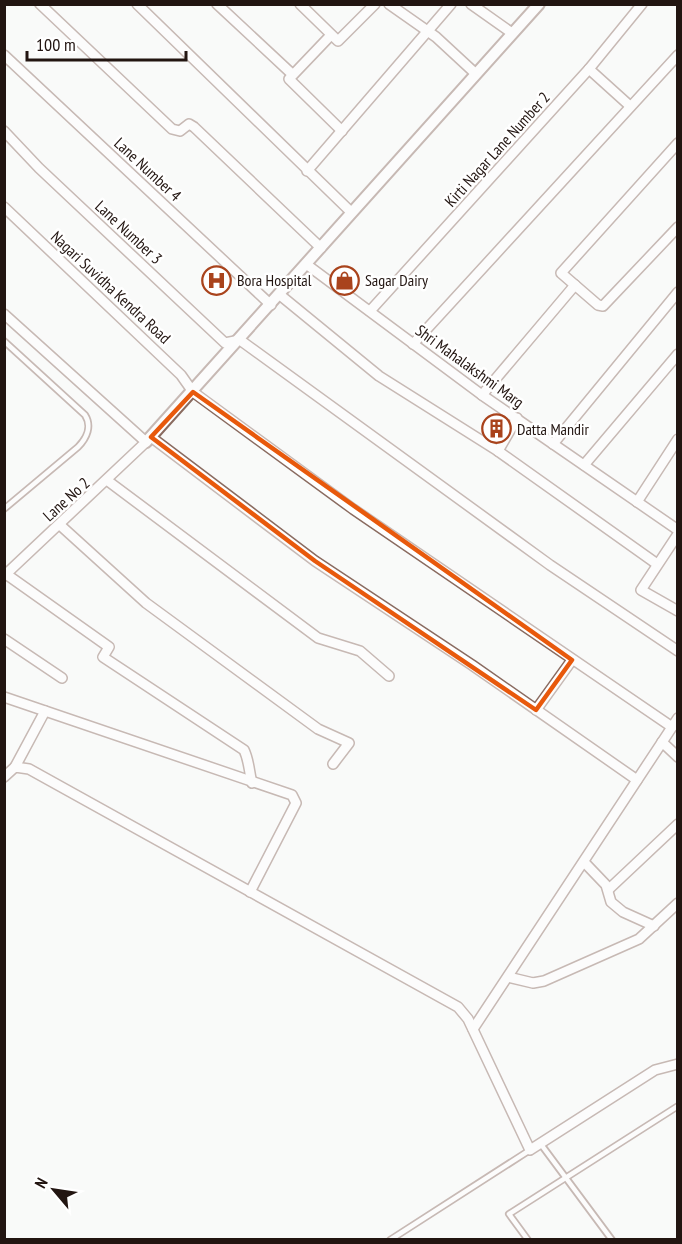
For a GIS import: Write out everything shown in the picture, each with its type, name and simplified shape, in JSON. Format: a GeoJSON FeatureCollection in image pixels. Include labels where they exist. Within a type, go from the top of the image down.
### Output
{"type":"FeatureCollection","features":[{"type":"Feature","properties":{"kind":"street"},"geometry":{"type":"LineString","coordinates":[[40,4],[172,129],[180,131],[186,125],[191,125],[321,248]]}},
{"type":"Feature","properties":{"kind":"street"},"geometry":{"type":"LineString","coordinates":[[137,4],[351,212]]}},
{"type":"Feature","properties":{"kind":"street"},"geometry":{"type":"LineString","coordinates":[[216,4],[292,74]]}},
{"type":"Feature","properties":{"kind":"street"},"geometry":{"type":"LineString","coordinates":[[300,4],[336,40],[341,40],[375,4]]}},
{"type":"Feature","properties":{"kind":"street"},"geometry":{"type":"LineString","coordinates":[[389,4],[427,31],[476,74]]}},
{"type":"Feature","properties":{"kind":"street"},"geometry":{"type":"LineString","coordinates":[[307,171],[451,4]]}},
{"type":"Feature","properties":{"kind":"street"},"geometry":{"type":"LineString","coordinates":[[471,4],[512,33]]}},
{"type":"Feature","properties":{"kind":"street"},"geometry":{"type":"LineString","coordinates":[[149,440],[538,4]]}},
{"type":"Feature","properties":{"kind":"street","name":"Kirti Nagar Lane Number 2"},"geometry":{"type":"LineString","coordinates":[[370,311],[589,69],[642,4]]}},
{"type":"Feature","properties":{"kind":"street"},"geometry":{"type":"LineString","coordinates":[[331,35],[289,79],[342,130]]}},
{"type":"Feature","properties":{"kind":"street"},"geometry":{"type":"LineString","coordinates":[[413,344],[678,54]]}},
{"type":"Feature","properties":{"kind":"street","name":"Lane Number 4"},"geometry":{"type":"LineString","coordinates":[[4,55],[271,305]]}},
{"type":"Feature","properties":{"kind":"street"},"geometry":{"type":"LineString","coordinates":[[589,69],[630,106]]}},
{"type":"Feature","properties":{"kind":"street","name":"Lane Number 3"},"geometry":{"type":"LineString","coordinates":[[4,131],[47,176],[225,343],[240,340]]}},
{"type":"Feature","properties":{"kind":"street"},"geometry":{"type":"LineString","coordinates":[[678,142],[561,273],[598,305],[608,303],[678,226]]}},
{"type":"Feature","properties":{"kind":"street","name":"Nagari Suvidha Kendra Road"},"geometry":{"type":"LineString","coordinates":[[4,207],[181,375],[193,392],[353,509],[672,728]]}},
{"type":"Feature","properties":{"kind":"street","name":"Shri Mahalakshmi Marg"},"geometry":{"type":"LineString","coordinates":[[306,264],[482,395],[678,532]]}},
{"type":"Feature","properties":{"kind":"street"},"geometry":{"type":"LineString","coordinates":[[482,395],[575,285]]}},
{"type":"Feature","properties":{"kind":"street"},"geometry":{"type":"LineString","coordinates":[[553,444],[678,292]]}},
{"type":"Feature","properties":{"kind":"street"},"geometry":{"type":"LineString","coordinates":[[280,294],[379,376],[498,451],[657,564]]}},
{"type":"Feature","properties":{"kind":"street"},"geometry":{"type":"LineString","coordinates":[[4,314],[149,440],[315,561],[637,780]]}},
{"type":"Feature","properties":{"kind":"street"},"geometry":{"type":"LineString","coordinates":[[240,340],[550,565],[678,651]]}},
{"type":"Feature","properties":{"kind":"street"},"geometry":{"type":"LineString","coordinates":[[584,465],[678,354]]}},
{"type":"Feature","properties":{"kind":"street"},"geometry":{"type":"LineString","coordinates":[[498,451],[517,418]]}},
{"type":"Feature","properties":{"kind":"street"},"geometry":{"type":"LineString","coordinates":[[637,502],[678,439]]}},
{"type":"Feature","properties":{"kind":"street","name":"Lane No 2"},"geometry":{"type":"LineString","coordinates":[[5,575],[108,481],[149,440]]}},
{"type":"Feature","properties":{"kind":"street"},"geometry":{"type":"LineString","coordinates":[[108,481],[318,638],[360,651],[389,676]]}},
{"type":"Feature","properties":{"kind":"street"},"geometry":{"type":"LineString","coordinates":[[60,525],[146,603],[318,729],[349,743],[333,764]]}},
{"type":"Feature","properties":{"kind":"street"},"geometry":{"type":"LineString","coordinates":[[678,532],[641,590],[678,611]]}},
{"type":"Feature","properties":{"kind":"street"},"geometry":{"type":"LineString","coordinates":[[5,575],[109,647],[103,657],[244,750],[250,762],[248,770],[252,783]]}},
{"type":"Feature","properties":{"kind":"street"},"geometry":{"type":"LineString","coordinates":[[4,639],[62,678]]}},
{"type":"Feature","properties":{"kind":"street"},"geometry":{"type":"LineString","coordinates":[[536,710],[572,660]]}},
{"type":"Feature","properties":{"kind":"street"},"geometry":{"type":"LineString","coordinates":[[4,697],[252,783],[289,793],[296,803],[250,892]]}},
{"type":"Feature","properties":{"kind":"street"},"geometry":{"type":"LineString","coordinates":[[4,777],[15,767],[45,711]]}},
{"type":"Feature","properties":{"kind":"street"},"geometry":{"type":"LineString","coordinates":[[473,1029],[678,718]]}},
{"type":"Feature","properties":{"kind":"street"},"geometry":{"type":"LineString","coordinates":[[662,742],[678,757]]}},
{"type":"Feature","properties":{"kind":"street"},"geometry":{"type":"LineString","coordinates":[[15,767],[29,769],[453,1005],[468,1019],[530,1150],[655,1070],[676,1065]]}},
{"type":"Feature","properties":{"kind":"street"},"geometry":{"type":"LineString","coordinates":[[654,926],[620,910],[608,898],[609,889],[678,824]]}},
{"type":"Feature","properties":{"kind":"street"},"geometry":{"type":"LineString","coordinates":[[584,862],[609,889]]}},
{"type":"Feature","properties":{"kind":"street"},"geometry":{"type":"LineString","coordinates":[[508,977],[539,983],[639,939],[678,903]]}},
{"type":"Feature","properties":{"kind":"lane"},"geometry":{"type":"LineString","coordinates":[[4,341],[85,415],[89,426],[86,436],[78,447],[4,509]]}},
{"type":"Feature","properties":{"kind":"lane"},"geometry":{"type":"LineString","coordinates":[[4,498],[10,504]]}},
{"type":"Feature","properties":{"kind":"lane"},"geometry":{"type":"LineString","coordinates":[[528,1239],[509,1214],[678,1106]]}},
{"type":"Feature","properties":{"kind":"lane"},"geometry":{"type":"LineString","coordinates":[[540,1143],[612,1239]]}},
{"type":"Feature","properties":{"kind":"lane"},"geometry":{"type":"LineString","coordinates":[[390,1239],[530,1150]]}},
{"type":"Feature","properties":{"kind":"highlighted area"},"geometry":{"type":"Polygon","coordinates":[[[193,392],[572,660],[536,710],[315,561],[151,437],[193,392]]]}},
{"type":"Feature","properties":{"kind":"place","name":"Bora Hospital"},"geometry":{"type":"Point","coordinates":[216,280]}},
{"type":"Feature","properties":{"kind":"place","name":"Sagar Dairy"},"geometry":{"type":"Point","coordinates":[344,280]}},
{"type":"Feature","properties":{"kind":"place","name":"Datta Mandir"},"geometry":{"type":"Point","coordinates":[496,429]}}]}
